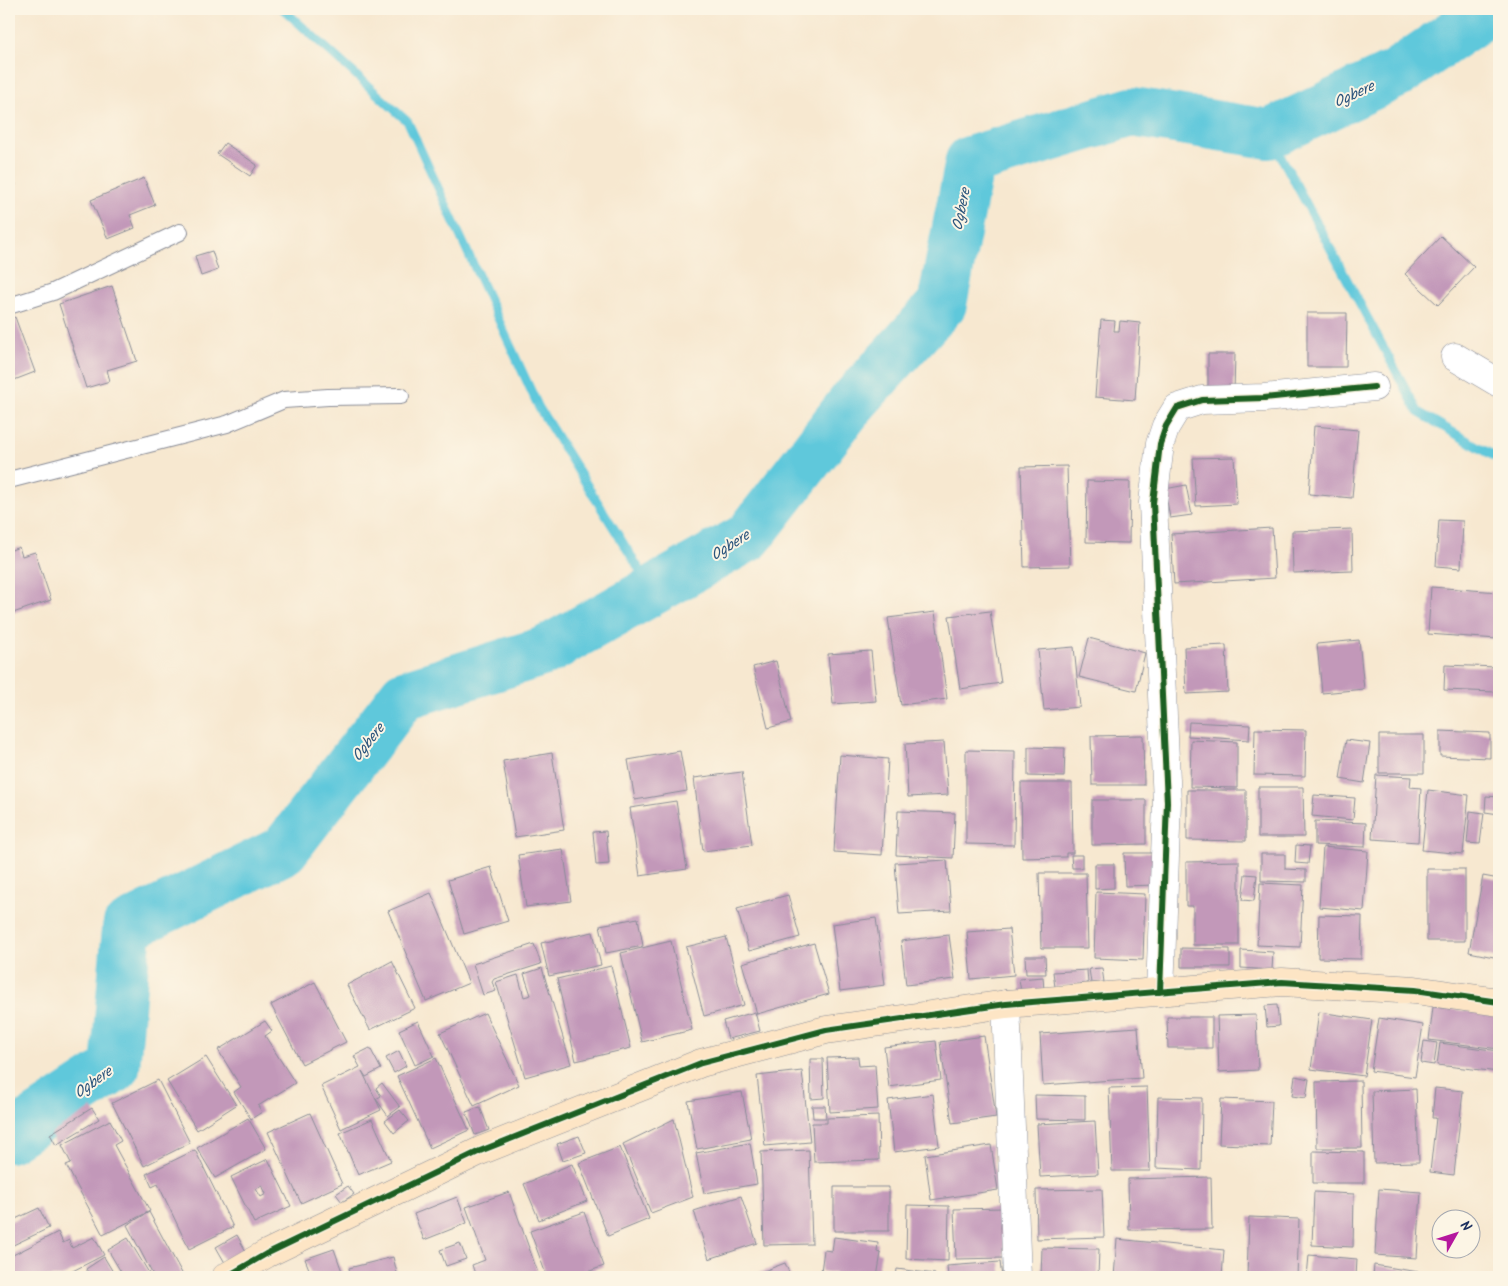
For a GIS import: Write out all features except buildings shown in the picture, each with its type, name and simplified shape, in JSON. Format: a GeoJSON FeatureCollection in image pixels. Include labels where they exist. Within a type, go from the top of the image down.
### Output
{"type":"FeatureCollection","features":[{"type":"Feature","properties":{"kind":"street"},"geometry":{"type":"LineString","coordinates":[[1455,356],[1499,383]]}},
{"type":"Feature","properties":{"kind":"street"},"geometry":{"type":"LineString","coordinates":[[1160,992],[1167,802],[1153,503],[1160,444],[1166,426],[1177,408],[1202,400],[1264,398],[1374,387]]}},
{"type":"Feature","properties":{"kind":"street"},"geometry":{"type":"LineString","coordinates":[[226,1277],[266,1254],[480,1151],[701,1063],[826,1030],[1006,1004],[1282,982],[1415,990],[1499,1002]]}},
{"type":"Feature","properties":{"kind":"street"},"geometry":{"type":"LineString","coordinates":[[1006,1004],[1017,1277]]}},
{"type":"Feature","properties":{"kind":"lane"},"geometry":{"type":"LineString","coordinates":[[9,306],[53,292],[180,232]]}},
{"type":"Feature","properties":{"kind":"lane"},"geometry":{"type":"LineString","coordinates":[[9,480],[227,424],[284,400],[328,396],[401,396]]}},
{"type":"Feature","properties":{"kind":"waterway"},"geometry":{"type":"LineString","coordinates":[[283,9],[408,122],[539,408],[653,591]]}},
{"type":"Feature","properties":{"kind":"waterway","name":"Ogbere"},"geometry":{"type":"LineString","coordinates":[[9,1138],[115,1068],[127,927],[284,850],[404,695],[545,651],[748,537],[852,403],[942,304],[970,161],[1132,112],[1269,134],[1396,74],[1491,9]]}},
{"type":"Feature","properties":{"kind":"waterway"},"geometry":{"type":"LineString","coordinates":[[1269,134],[1418,412],[1499,459]]}},
{"type":"Feature","properties":{"kind":"cycle path"},"geometry":{"type":"LineString","coordinates":[[1160,992],[1167,802],[1153,503],[1160,444],[1166,426],[1177,408],[1202,400],[1264,398],[1374,387]]}},
{"type":"Feature","properties":{"kind":"cycle path"},"geometry":{"type":"LineString","coordinates":[[226,1277],[266,1254],[480,1151],[701,1063],[826,1030],[1006,1004],[1282,982],[1415,990],[1499,1002]]}}]}
